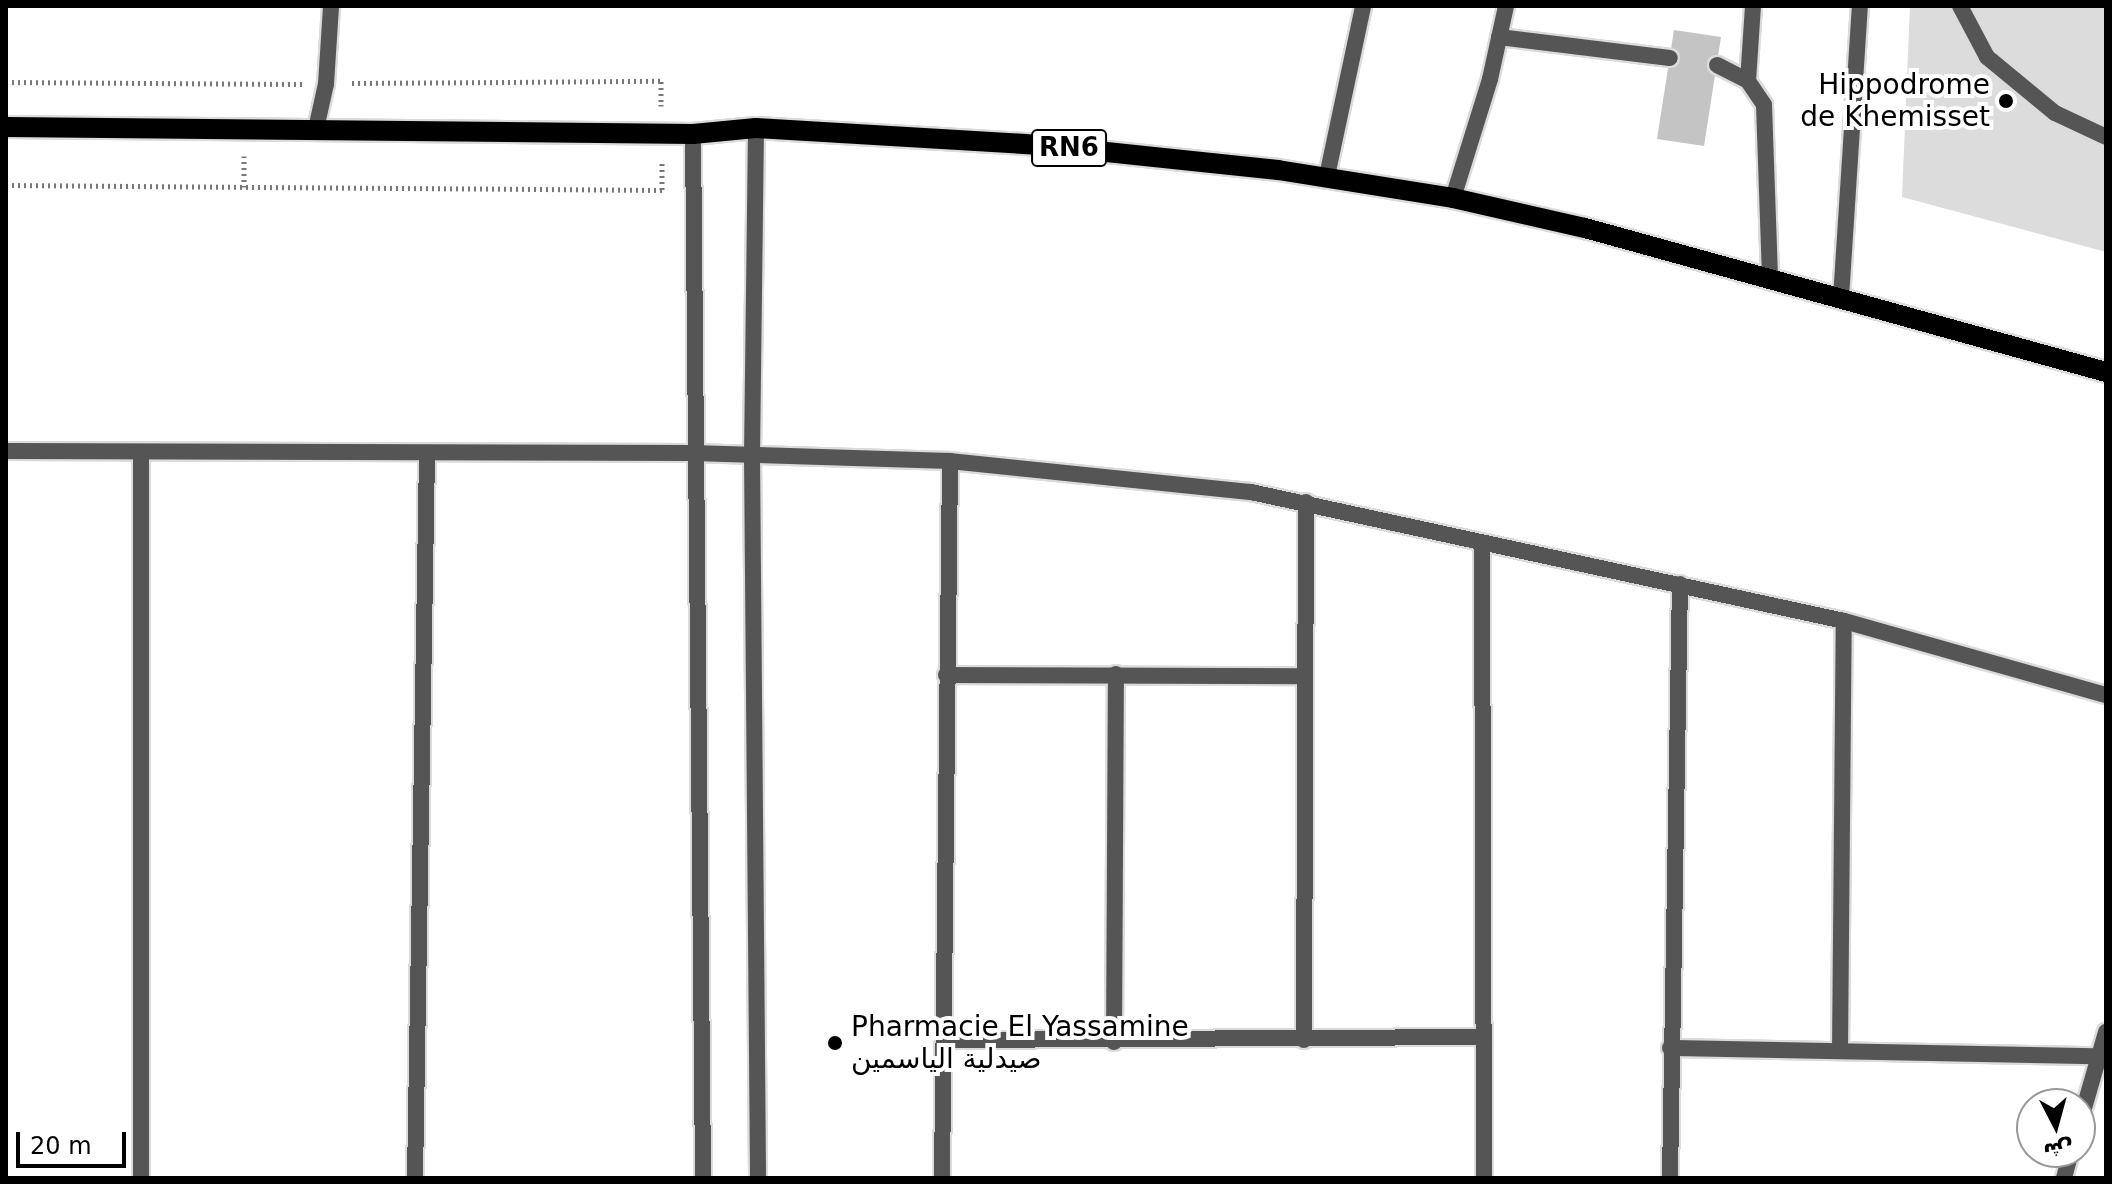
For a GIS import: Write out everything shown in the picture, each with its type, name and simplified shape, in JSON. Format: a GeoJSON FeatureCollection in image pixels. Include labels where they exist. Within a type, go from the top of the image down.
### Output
{"type":"FeatureCollection","features":[{"type":"Feature","properties":{"kind":"main road","name":"RN6"},"geometry":{"type":"LineString","coordinates":[[6,127],[693,134],[756,128],[1040,145],[1327,176],[1453,198],[1770,278],[2106,372]]}},
{"type":"Feature","properties":{"kind":"street"},"geometry":{"type":"LineString","coordinates":[[316,129],[326,84],[331,6]]}},
{"type":"Feature","properties":{"kind":"street"},"geometry":{"type":"LineString","coordinates":[[1327,176],[1363,6]]}},
{"type":"Feature","properties":{"kind":"street"},"geometry":{"type":"LineString","coordinates":[[1453,198],[1506,6]]}},
{"type":"Feature","properties":{"kind":"street"},"geometry":{"type":"LineString","coordinates":[[1753,6],[1748,81],[1768,121],[1770,278]]}},
{"type":"Feature","properties":{"kind":"street"},"geometry":{"type":"LineString","coordinates":[[1841,298],[1860,6]]}},
{"type":"Feature","properties":{"kind":"street"},"geometry":{"type":"LineString","coordinates":[[1960,6],[1987,57],[2055,113],[2106,137]]}},
{"type":"Feature","properties":{"kind":"street"},"geometry":{"type":"LineString","coordinates":[[1499,37],[1670,58]]}},
{"type":"Feature","properties":{"kind":"street"},"geometry":{"type":"LineString","coordinates":[[1717,65],[1748,81]]}},
{"type":"Feature","properties":{"kind":"street"},"geometry":{"type":"LineString","coordinates":[[756,128],[752,456],[758,1178]]}},
{"type":"Feature","properties":{"kind":"street"},"geometry":{"type":"LineString","coordinates":[[693,134],[693,453],[703,1178]]}},
{"type":"Feature","properties":{"kind":"street"},"geometry":{"type":"LineString","coordinates":[[6,451],[693,453],[950,461],[1306,502],[1482,544],[1844,621],[2106,695]]}},
{"type":"Feature","properties":{"kind":"street"},"geometry":{"type":"LineString","coordinates":[[141,453],[141,1178]]}},
{"type":"Feature","properties":{"kind":"street"},"geometry":{"type":"LineString","coordinates":[[415,1178],[427,454]]}},
{"type":"Feature","properties":{"kind":"street"},"geometry":{"type":"LineString","coordinates":[[942,1178],[948,1040],[946,675],[950,461]]}},
{"type":"Feature","properties":{"kind":"street"},"geometry":{"type":"LineString","coordinates":[[1304,1040],[1306,502]]}},
{"type":"Feature","properties":{"kind":"street"},"geometry":{"type":"LineString","coordinates":[[1482,544],[1484,1178]]}},
{"type":"Feature","properties":{"kind":"street"},"geometry":{"type":"LineString","coordinates":[[1670,1178],[1680,584]]}},
{"type":"Feature","properties":{"kind":"street"},"geometry":{"type":"LineString","coordinates":[[1840,1050],[1844,621]]}},
{"type":"Feature","properties":{"kind":"street"},"geometry":{"type":"LineString","coordinates":[[1114,1042],[1116,674]]}},
{"type":"Feature","properties":{"kind":"street"},"geometry":{"type":"LineString","coordinates":[[946,675],[1303,676]]}},
{"type":"Feature","properties":{"kind":"street"},"geometry":{"type":"LineString","coordinates":[[2090,1088],[2106,1032]]}},
{"type":"Feature","properties":{"kind":"street"},"geometry":{"type":"LineString","coordinates":[[948,1040],[1114,1042],[1484,1037]]}},
{"type":"Feature","properties":{"kind":"street"},"geometry":{"type":"LineString","coordinates":[[1670,1048],[2100,1056]]}},
{"type":"Feature","properties":{"kind":"path"},"geometry":{"type":"LineString","coordinates":[[6,185],[662,190],[661,81]]}},
{"type":"Feature","properties":{"kind":"shaded area","name":"Hippodrome de Khemisset"},"geometry":{"type":"Polygon","coordinates":[[[1910,6],[2106,6],[2106,252],[1902,197],[1910,6]]]}},
{"type":"Feature","properties":{"kind":"building"},"geometry":{"type":"Polygon","coordinates":[[[1674,30],[1721,37],[1704,146],[1657,139],[1674,30]]]}},
{"type":"Feature","properties":{"kind":"place","name":"Hippodrome de Khemisset"},"geometry":{"type":"Point","coordinates":[2006,101]}},
{"type":"Feature","properties":{"kind":"place","name":"Pharmacie El Yassamine صيدلية الياسمين"},"geometry":{"type":"Point","coordinates":[835,1043]}}]}
